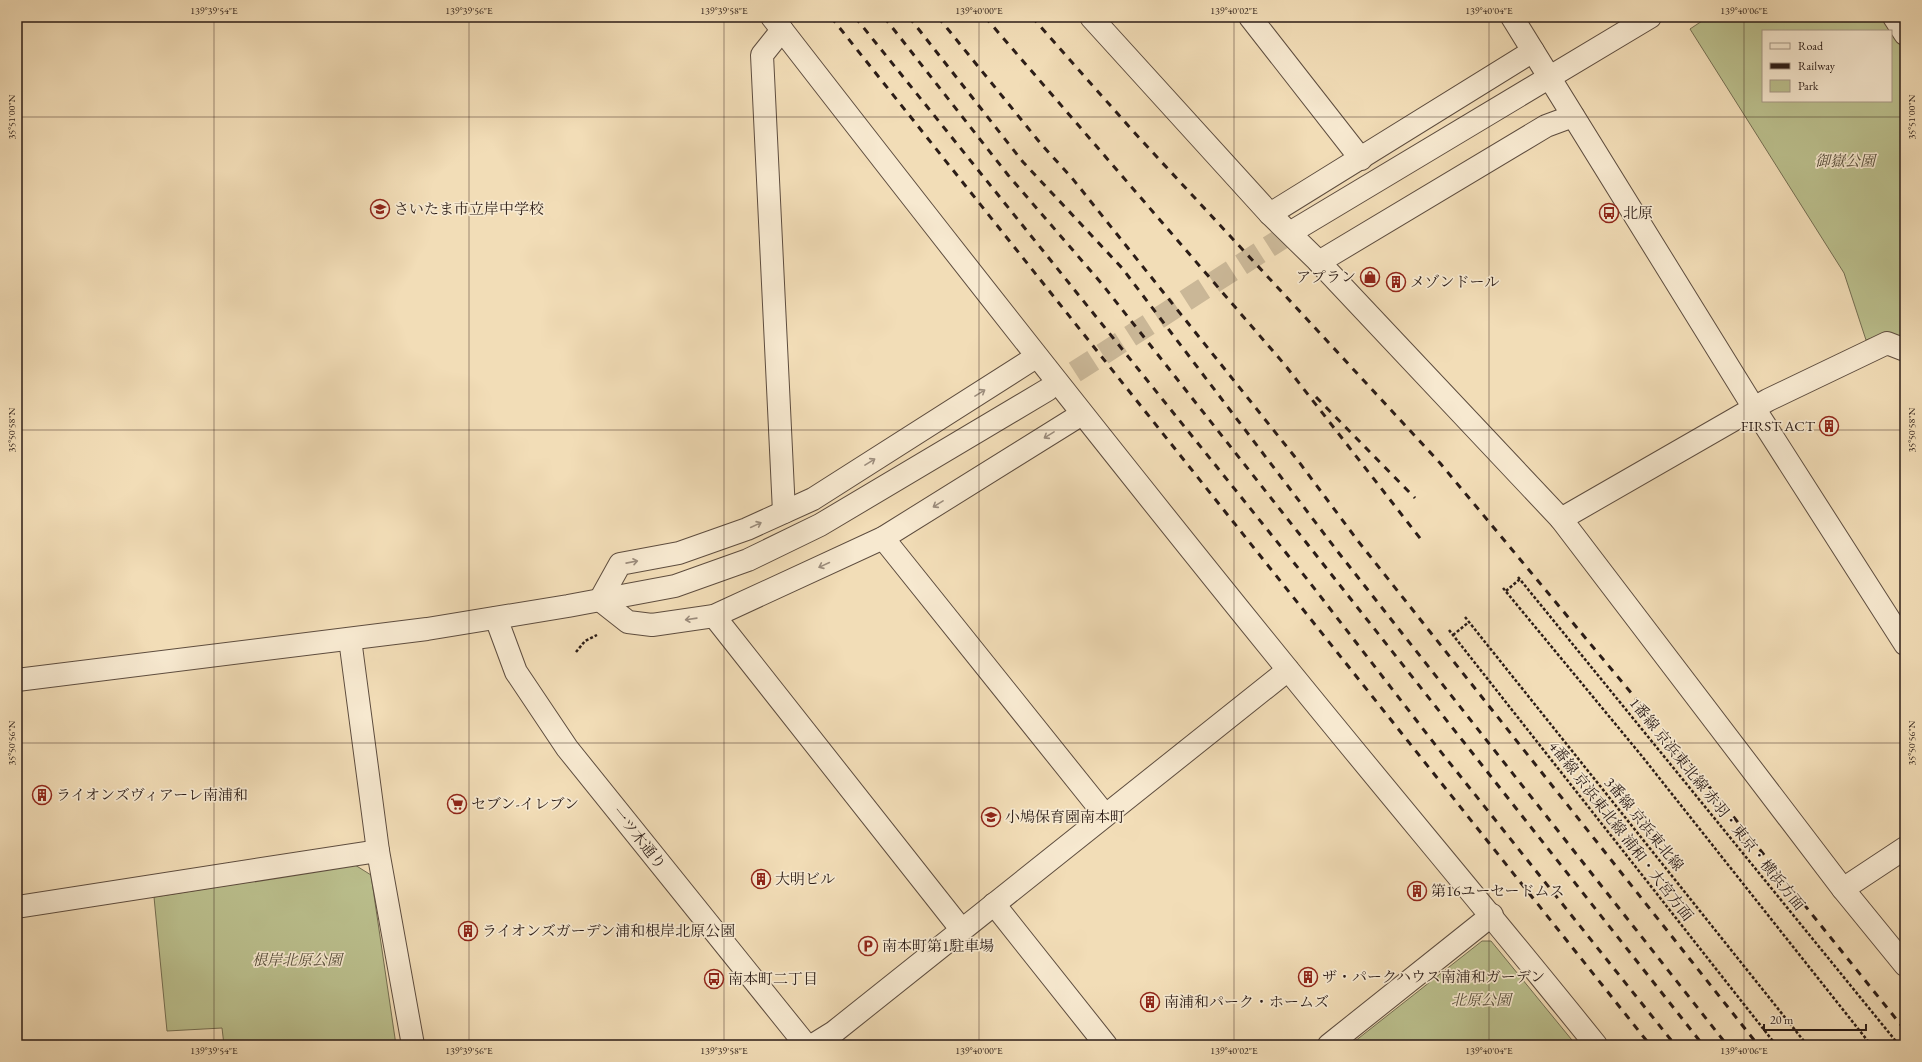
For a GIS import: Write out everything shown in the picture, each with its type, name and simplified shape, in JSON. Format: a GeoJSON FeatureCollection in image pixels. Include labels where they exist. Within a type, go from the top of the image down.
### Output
{"type":"FeatureCollection","features":[{"type":"Feature","properties":{"kind":"street"},"geometry":{"type":"LineString","coordinates":[[1091,17],[1561,519],[1843,889],[1905,965]]}},
{"type":"Feature","properties":{"kind":"street"},"geometry":{"type":"LineString","coordinates":[[1250,17],[1361,159]]}},
{"type":"Feature","properties":{"kind":"street"},"geometry":{"type":"LineString","coordinates":[[1512,17],[1550,76],[1573,116],[1754,408],[1905,644]]}},
{"type":"Feature","properties":{"kind":"street"},"geometry":{"type":"LineString","coordinates":[[1284,223],[1550,76],[1650,17]]}},
{"type":"Feature","properties":{"kind":"street"},"geometry":{"type":"LineString","coordinates":[[1894,17],[1905,34]]}},
{"type":"Feature","properties":{"kind":"street"},"geometry":{"type":"LineString","coordinates":[[784,512],[762,55],[777,23],[1077,408],[1288,670],[1492,916],[1596,1045]]}},
{"type":"Feature","properties":{"kind":"street"},"geometry":{"type":"LineString","coordinates":[[1284,223],[1361,159],[1533,51]]}},
{"type":"Feature","properties":{"kind":"street"},"geometry":{"type":"LineString","coordinates":[[1319,262],[1546,126],[1573,116]]}},
{"type":"Feature","properties":{"kind":"street"},"geometry":{"type":"LineString","coordinates":[[1561,519],[1754,408],[1887,343],[1905,350]]}},
{"type":"Feature","properties":{"kind":"street"},"geometry":{"type":"LineString","coordinates":[[600,600],[620,564],[679,553],[748,529],[813,499],[1040,361]]}},
{"type":"Feature","properties":{"kind":"street"},"geometry":{"type":"LineString","coordinates":[[17,680],[350,639],[496,618],[674,586],[748,560],[820,525],[1047,390]]}},
{"type":"Feature","properties":{"kind":"street"},"geometry":{"type":"LineString","coordinates":[[600,600],[628,622],[634,623],[652,625],[714,616],[883,538],[1077,408]]}},
{"type":"Feature","properties":{"kind":"street"},"geometry":{"type":"LineString","coordinates":[[883,538],[1106,814]]}},
{"type":"Feature","properties":{"kind":"street"},"geometry":{"type":"LineString","coordinates":[[714,616],[961,929]]}},
{"type":"Feature","properties":{"kind":"street","name":"一ツ木通り"},"geometry":{"type":"LineString","coordinates":[[496,618],[516,672],[567,748],[806,1045]]}},
{"type":"Feature","properties":{"kind":"street"},"geometry":{"type":"LineString","coordinates":[[350,639],[378,851],[413,1045]]}},
{"type":"Feature","properties":{"kind":"street"},"geometry":{"type":"LineString","coordinates":[[813,1045],[834,1032],[961,929],[1288,670]]}},
{"type":"Feature","properties":{"kind":"street"},"geometry":{"type":"LineString","coordinates":[[1843,889],[1905,848]]}},
{"type":"Feature","properties":{"kind":"street"},"geometry":{"type":"LineString","coordinates":[[17,907],[378,851]]}},
{"type":"Feature","properties":{"kind":"street"},"geometry":{"type":"LineString","coordinates":[[994,904],[1106,1045]]}},
{"type":"Feature","properties":{"kind":"street"},"geometry":{"type":"LineString","coordinates":[[1329,1045],[1492,916]]}},
{"type":"Feature","properties":{"kind":"path","name":"1番線 京浜東北線 赤羽・東京・横浜方面"},"geometry":{"type":"LineString","coordinates":[[1506,591],[1519,578],[1899,1045]]}},
{"type":"Feature","properties":{"kind":"path"},"geometry":{"type":"LineString","coordinates":[[1503,588],[1646,762],[1871,1045]]}},
{"type":"Feature","properties":{"kind":"path","name":"3番線 京浜東北線"},"geometry":{"type":"LineString","coordinates":[[1465,617],[1807,1045]]}},
{"type":"Feature","properties":{"kind":"path"},"geometry":{"type":"LineString","coordinates":[[1453,635],[1469,622]]}},
{"type":"Feature","properties":{"kind":"path","name":"4番線 京浜東北線 浦和・大宮方面"},"geometry":{"type":"LineString","coordinates":[[1449,630],[1776,1045]]}},
{"type":"Feature","properties":{"kind":"green space","name":"御嶽公園"},"geometry":{"type":"Polygon","coordinates":[[[1708,17],[1884,17],[1905,51],[1905,338],[1887,333],[1866,340],[1844,273],[1690,29],[1708,17]]]}},
{"type":"Feature","properties":{"kind":"green space","name":"根岸北原公園"},"geometry":{"type":"Polygon","coordinates":[[[355,865],[371,875],[396,1045],[224,1045],[222,1028],[167,1031],[154,897],[355,865]]]}},
{"type":"Feature","properties":{"kind":"green space","name":"北原公園"},"geometry":{"type":"Polygon","coordinates":[[[1482,941],[1491,941],[1576,1045],[1350,1045],[1482,941]]]}},
{"type":"Feature","properties":{"kind":"tunnel"},"geometry":{"type":"LineString","coordinates":[[1047,390],[1298,228]]}},
{"type":"Feature","properties":{"kind":"railway"},"geometry":{"type":"LineString","coordinates":[[831,17],[1650,1045]]}},
{"type":"Feature","properties":{"kind":"railway"},"geometry":{"type":"LineString","coordinates":[[855,17],[1307,579],[1437,747],[1675,1045]]}},
{"type":"Feature","properties":{"kind":"railway"},"geometry":{"type":"LineString","coordinates":[[884,17],[1008,175],[1102,284],[1703,1045]]}},
{"type":"Feature","properties":{"kind":"railway"},"geometry":{"type":"LineString","coordinates":[[909,17],[1023,162],[1122,268],[1338,552],[1727,1045]]}},
{"type":"Feature","properties":{"kind":"railway"},"geometry":{"type":"LineString","coordinates":[[938,17],[1041,144],[1072,178],[1299,462],[1358,541],[1758,1045]]}},
{"type":"Feature","properties":{"kind":"railway"},"geometry":{"type":"LineString","coordinates":[[985,17],[1285,365],[1423,542]]}},
{"type":"Feature","properties":{"kind":"railway"},"geometry":{"type":"LineString","coordinates":[[1032,17],[1132,130],[1440,463],[1716,795],[1905,1030]]}},
{"type":"Feature","properties":{"kind":"railway"},"geometry":{"type":"LineString","coordinates":[[1316,397],[1415,498]]}},
{"type":"Feature","properties":{"kind":"place","name":"さいたま市立岸中学校"},"geometry":{"type":"Point","coordinates":[380,209]}},
{"type":"Feature","properties":{"kind":"place","name":"北原"},"geometry":{"type":"Point","coordinates":[1609,213]}},
{"type":"Feature","properties":{"kind":"place","name":"アプラン"},"geometry":{"type":"Point","coordinates":[1370,277]}},
{"type":"Feature","properties":{"kind":"place","name":"メゾンドール"},"geometry":{"type":"Point","coordinates":[1396,282]}},
{"type":"Feature","properties":{"kind":"place","name":"FIRST ACT"},"geometry":{"type":"Point","coordinates":[1829,426]}},
{"type":"Feature","properties":{"kind":"place","name":"ライオンズヴィアーレ南浦和"},"geometry":{"type":"Point","coordinates":[42,795]}},
{"type":"Feature","properties":{"kind":"place","name":"セブン-イレブン"},"geometry":{"type":"Point","coordinates":[457,804]}},
{"type":"Feature","properties":{"kind":"place","name":"小鳩保育園南本町"},"geometry":{"type":"Point","coordinates":[991,817]}},
{"type":"Feature","properties":{"kind":"place","name":"大明ビル"},"geometry":{"type":"Point","coordinates":[761,879]}},
{"type":"Feature","properties":{"kind":"place","name":"第16ユーセードムス"},"geometry":{"type":"Point","coordinates":[1417,891]}},
{"type":"Feature","properties":{"kind":"place","name":"ライオンズガーデン浦和根岸北原公園"},"geometry":{"type":"Point","coordinates":[468,931]}},
{"type":"Feature","properties":{"kind":"place","name":"南本町第1駐車場"},"geometry":{"type":"Point","coordinates":[868,946]}},
{"type":"Feature","properties":{"kind":"place","name":"ザ・パークハウス南浦和ガーデン"},"geometry":{"type":"Point","coordinates":[1308,977]}},
{"type":"Feature","properties":{"kind":"place","name":"南本町二丁目"},"geometry":{"type":"Point","coordinates":[714,979]}},
{"type":"Feature","properties":{"kind":"place","name":"南浦和パーク・ホームズ"},"geometry":{"type":"Point","coordinates":[1150,1002]}}]}
